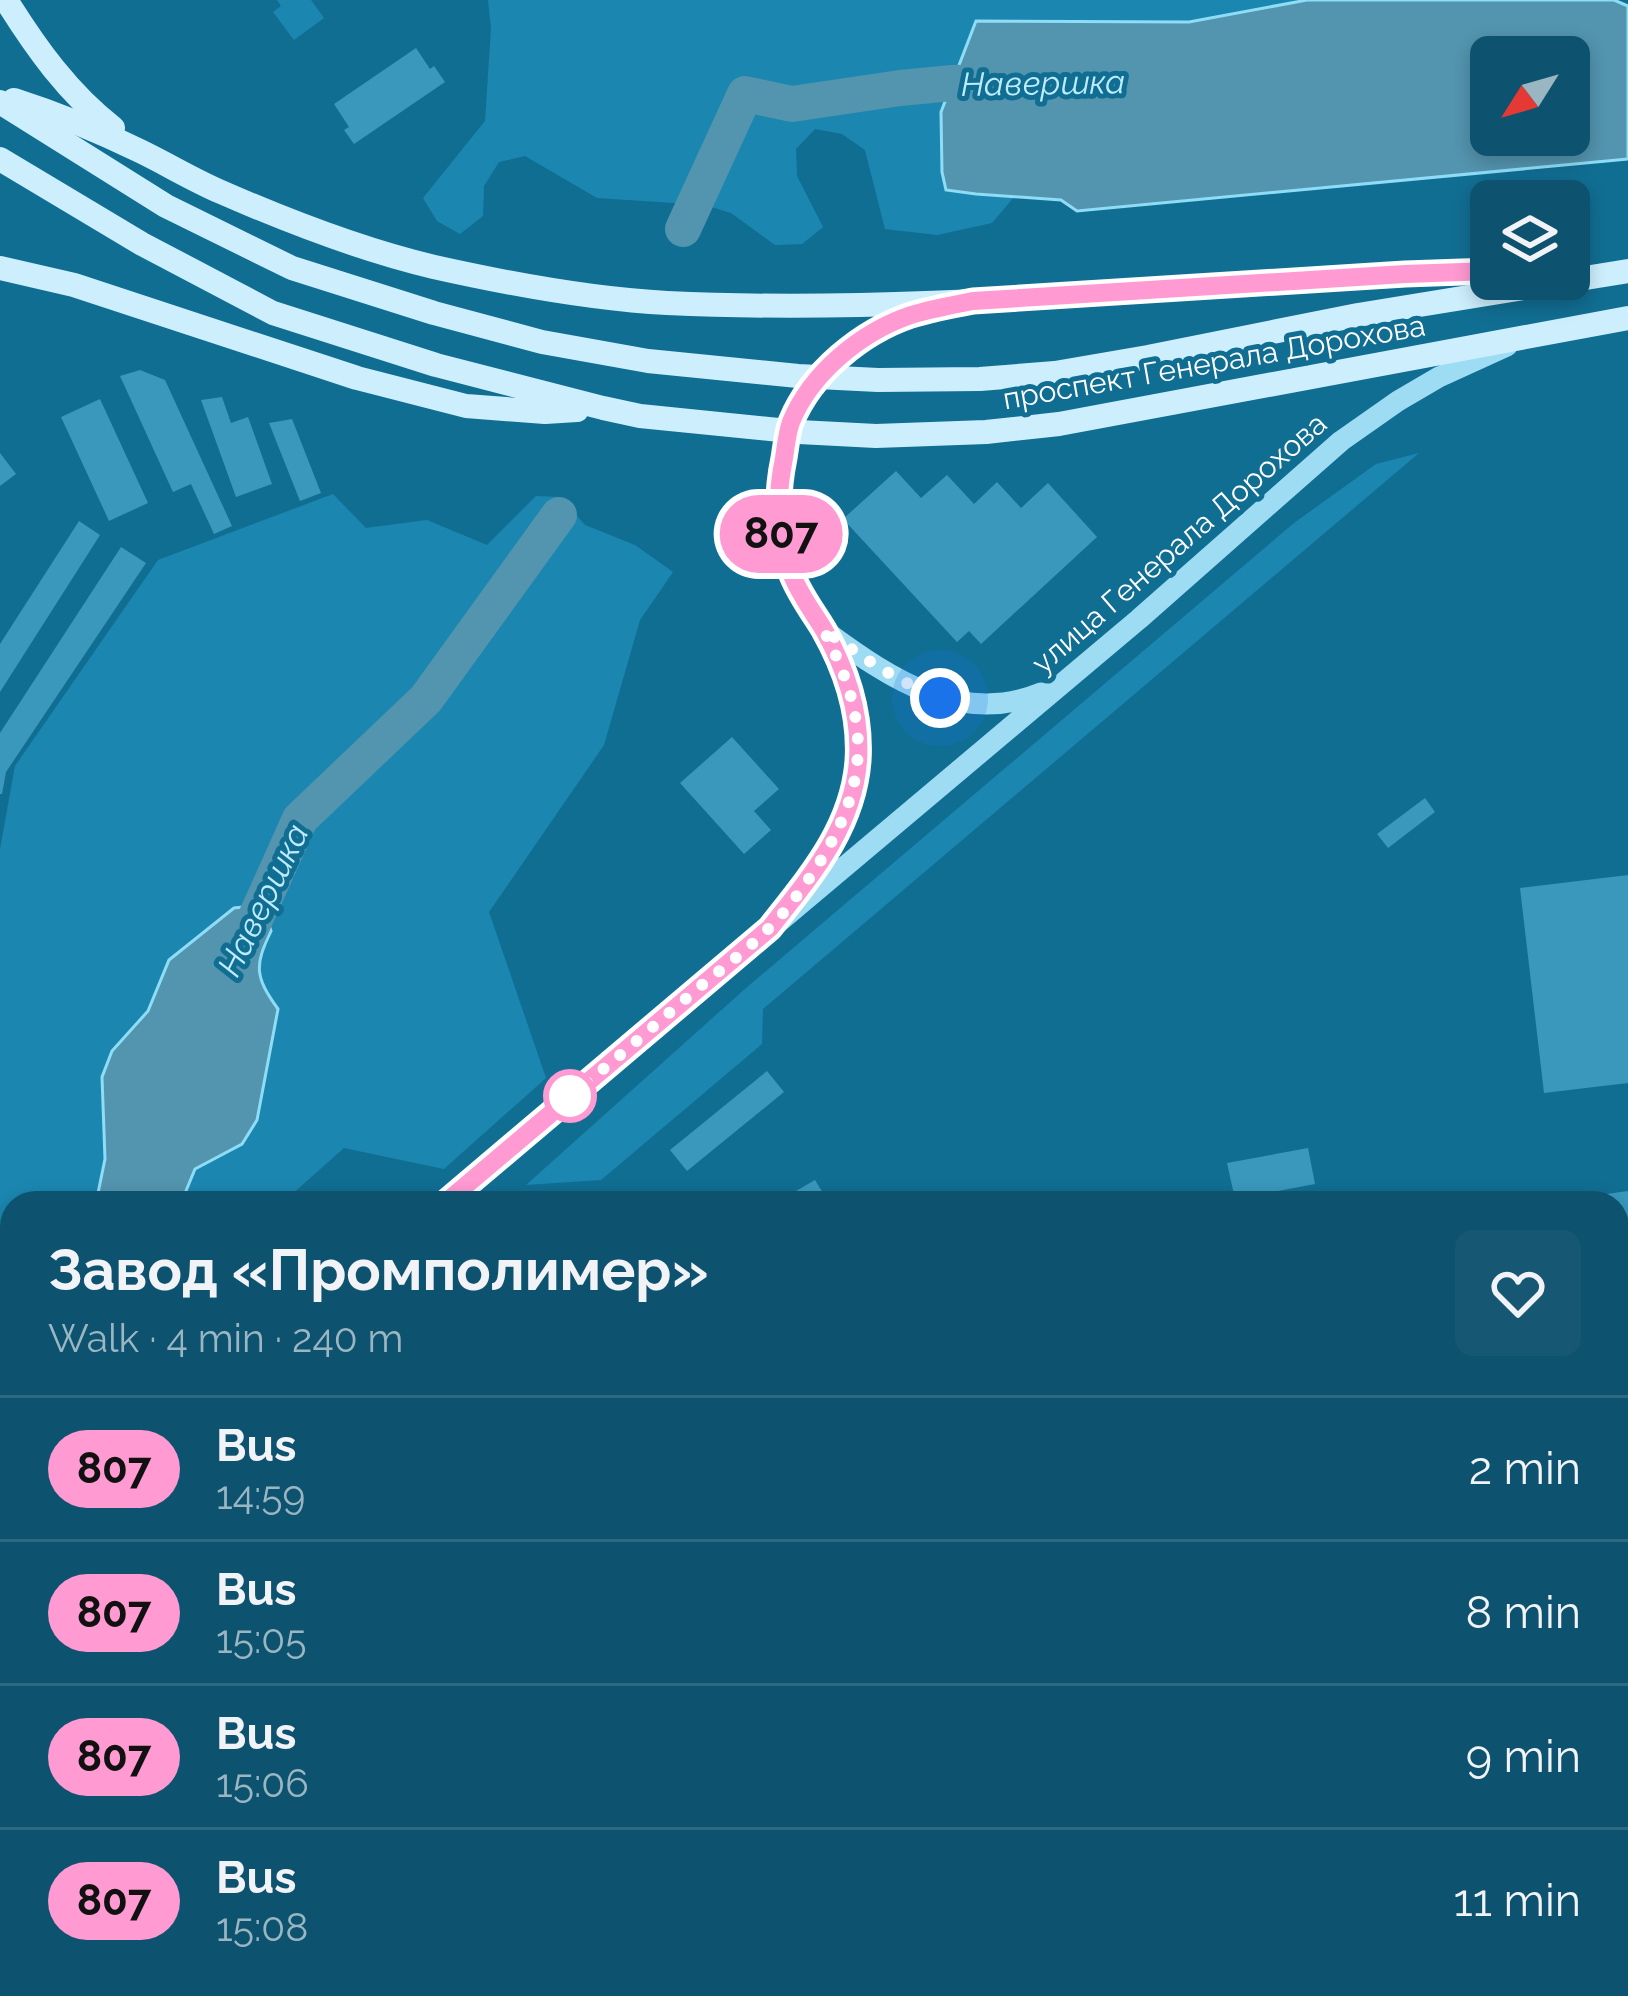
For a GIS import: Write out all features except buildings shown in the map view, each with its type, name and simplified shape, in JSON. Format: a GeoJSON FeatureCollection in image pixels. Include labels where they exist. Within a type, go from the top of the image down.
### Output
{"type":"FeatureCollection","features":[{"type":"Feature","properties":{"kind":"main road"},"geometry":{"type":"LineString","coordinates":[[6,0],[38,52],[90,110],[143,152]]}},
{"type":"Feature","properties":{"kind":"main road"},"geometry":{"type":"LineString","coordinates":[[0,100],[74,120],[218,191],[316,230],[430,266],[550,290],[663,303],[825,306],[1470,272]]}},
{"type":"Feature","properties":{"kind":"main road","name":"проспект Генерала Дорохова"},"geometry":{"type":"LineString","coordinates":[[0,100],[166,206],[292,268],[434,313],[542,341],[648,361],[878,380],[1055,373],[1628,269]]}},
{"type":"Feature","properties":{"kind":"main road","name":"проспект Генерала Дорохова"},"geometry":{"type":"LineString","coordinates":[[0,159],[142,244],[273,313],[436,365],[603,408],[799,432],[986,433],[1059,424],[1628,318]]}},
{"type":"Feature","properties":{"kind":"main road"},"geometry":{"type":"LineString","coordinates":[[0,268],[74,285],[357,378],[466,406],[545,412],[603,408]]}},
{"type":"Feature","properties":{"kind":"main road"},"geometry":{"type":"LineString","coordinates":[[1590,269],[1628,269]]}},
{"type":"Feature","properties":{"kind":"street"},"geometry":{"type":"LineString","coordinates":[[770,928],[837,836],[851,802],[858,759],[855,709],[842,666],[791,573],[779,522],[778,495],[790,424],[837,358],[866,337],[908,316],[973,301]]}},
{"type":"Feature","properties":{"kind":"street","name":"улица Генерала Дорохова"},"geometry":{"type":"LineString","coordinates":[[459,1191],[1139,619],[1341,441],[1439,377],[1535,334]]}},
{"type":"Feature","properties":{"kind":"street"},"geometry":{"type":"LineString","coordinates":[[823,629],[908,686],[940,698],[997,705],[1060,685]]}},
{"type":"Feature","properties":{"kind":"shaded area"},"geometry":{"type":"Polygon","coordinates":[[[277,0],[311,0],[324,18],[294,40],[273,12],[281,6],[277,0]]]}},
{"type":"Feature","properties":{"kind":"shaded area"},"geometry":{"type":"Polygon","coordinates":[[[488,0],[1307,0],[1189,22],[976,21],[976,194],[1014,197],[992,223],[937,235],[885,229],[865,150],[842,134],[815,129],[796,149],[797,176],[823,227],[802,244],[775,245],[731,213],[705,205],[597,198],[525,156],[499,162],[484,186],[483,216],[460,234],[437,221],[423,198],[485,121],[491,29],[488,0]]]}},
{"type":"Feature","properties":{"kind":"shaded area"},"geometry":{"type":"Polygon","coordinates":[[[1419,453],[763,1009],[762,1044],[601,1180],[526,1185],[746,988],[1294,523],[1376,464],[1419,453]]]}},
{"type":"Feature","properties":{"kind":"shaded area"},"geometry":{"type":"Polygon","coordinates":[[[333,494],[366,528],[427,520],[487,545],[536,496],[560,497],[585,525],[635,545],[673,572],[640,620],[604,745],[489,912],[546,1078],[444,1169],[344,1148],[296,1191],[186,1191],[195,1169],[242,1144],[260,984],[258,957],[271,931],[261,905],[234,908],[169,960],[148,1011],[112,1051],[102,1077],[105,1159],[98,1191],[0,1191],[0,849],[15,766],[158,560],[333,494]]]}},
{"type":"Feature","properties":{"kind":"water"},"geometry":{"type":"Polygon","coordinates":[[[1307,0],[1614,0],[1628,6],[1628,159],[1077,211],[1061,200],[946,190],[941,112],[976,21],[1189,22],[1307,0]]]}},
{"type":"Feature","properties":{"kind":"water"},"geometry":{"type":"Polygon","coordinates":[[[262,905],[271,931],[259,971],[278,1009],[257,1120],[242,1144],[195,1169],[186,1191],[98,1191],[105,1159],[102,1077],[112,1051],[148,1011],[169,960],[234,908],[262,905]]]}},
{"type":"Feature","properties":{"kind":"waterway","name":"Навершка"},"geometry":{"type":"LineString","coordinates":[[683,229],[745,94],[792,104],[900,88],[1001,82]]}},
{"type":"Feature","properties":{"kind":"waterway","name":"Навершка"},"geometry":{"type":"LineString","coordinates":[[242,948],[300,819],[426,699],[559,515]]}},
{"type":"Feature","properties":{"kind":"bus line","name":"807"},"geometry":{"type":"LineString","coordinates":[[459,1191],[770,928],[837,836],[851,802],[858,759],[855,709],[842,666],[791,573],[778,495],[790,424],[837,358],[908,316],[973,301],[1470,272]]}},
{"type":"Feature","properties":{"kind":"route"},"geometry":{"type":"LineString","coordinates":[[570,1096],[770,928],[837,836],[851,802],[858,759],[855,709],[842,666],[823,629],[908,686],[940,698]]}}]}
